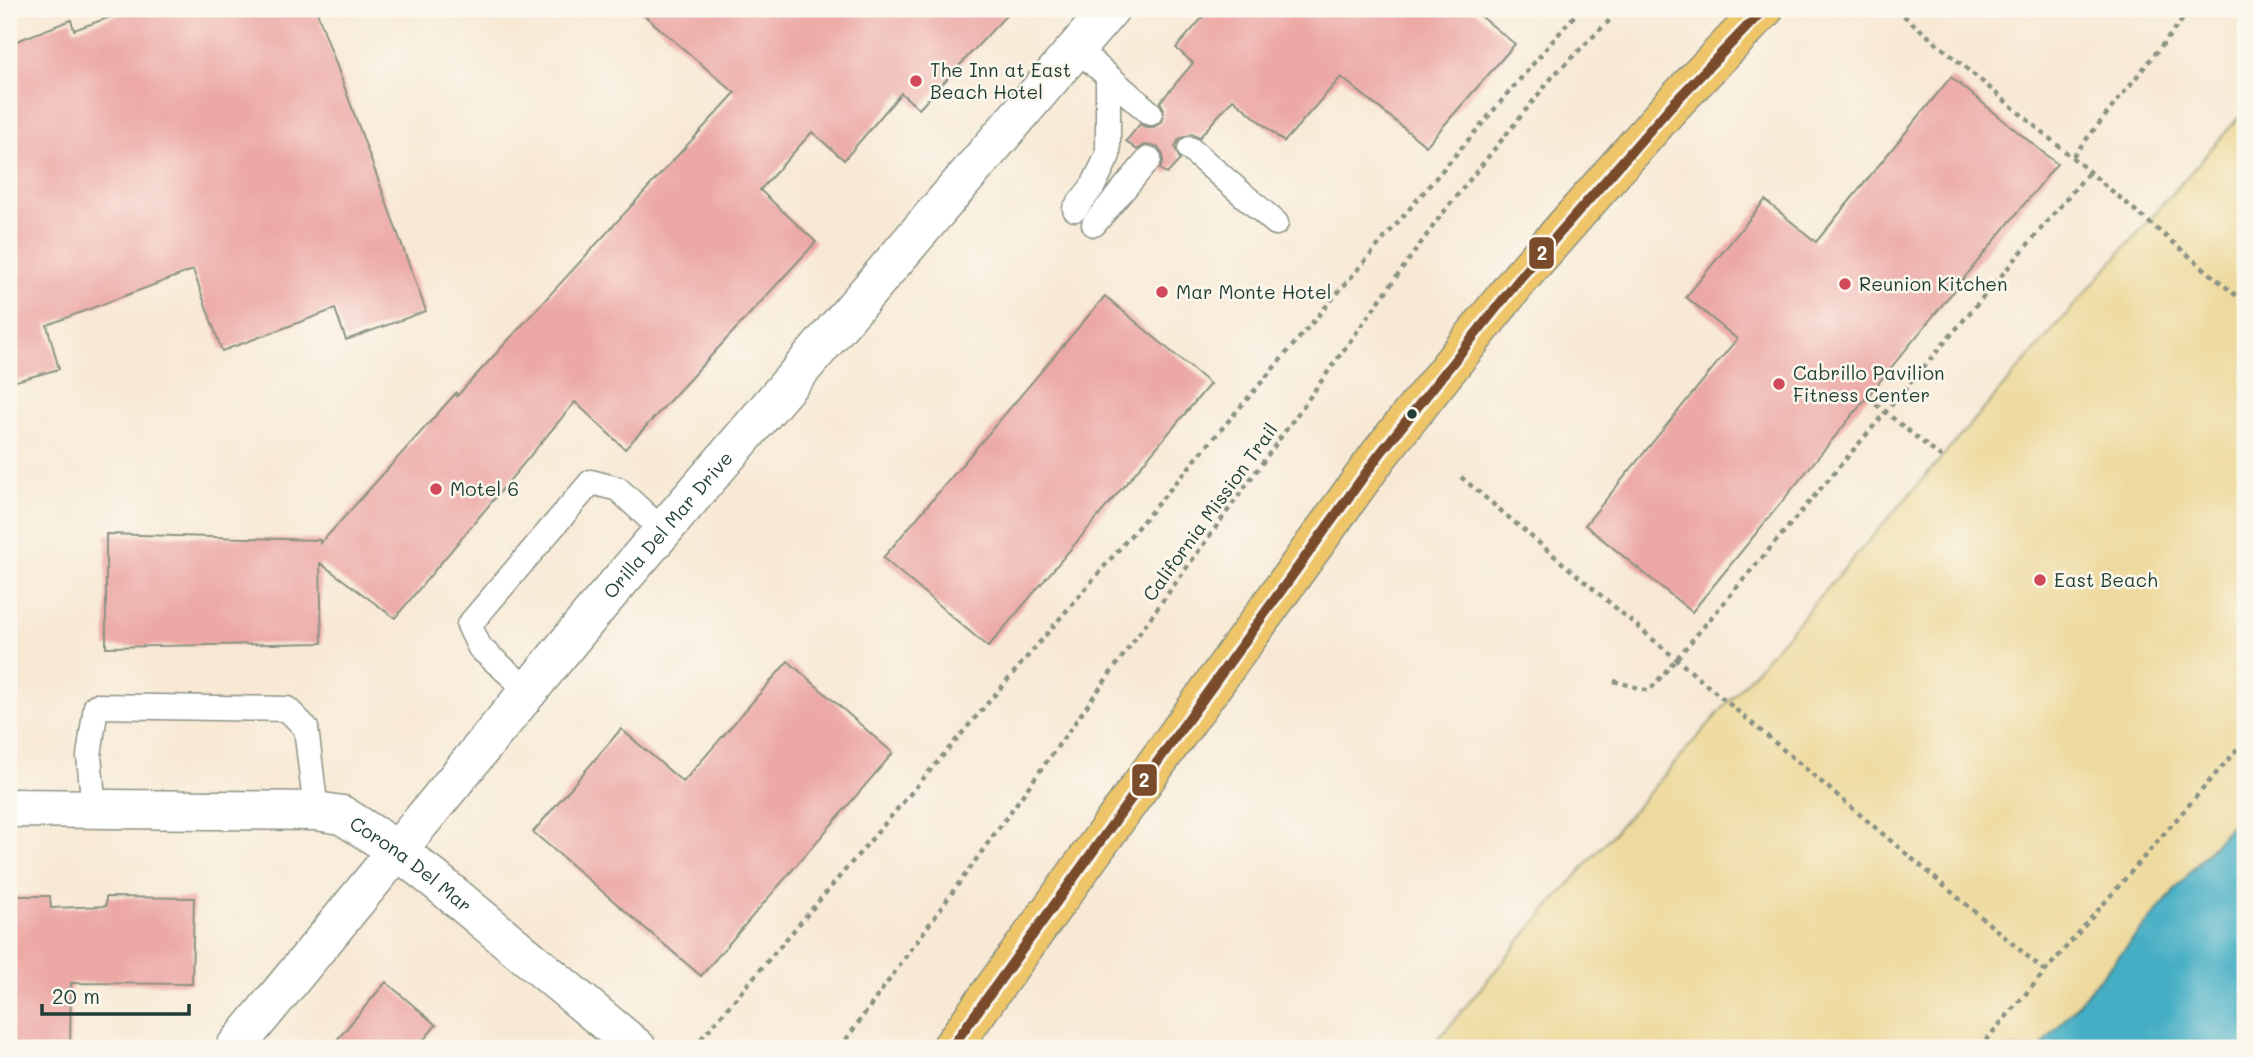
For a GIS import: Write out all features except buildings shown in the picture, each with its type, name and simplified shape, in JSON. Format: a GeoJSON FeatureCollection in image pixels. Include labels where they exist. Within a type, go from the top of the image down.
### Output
{"type":"FeatureCollection","features":[{"type":"Feature","properties":{"kind":"main road"},"geometry":{"type":"LineString","coordinates":[[951,1048],[1379,455],[1521,276],[1671,106],[1764,9]]}},
{"type":"Feature","properties":{"kind":"street","name":"Orilla Del Mar Drive"},"geometry":{"type":"LineString","coordinates":[[235,1048],[528,690],[1110,9]]}},
{"type":"Feature","properties":{"kind":"street","name":"Corona Del Mar"},"geometry":{"type":"LineString","coordinates":[[9,808],[316,811],[342,815],[397,850],[637,1048]]}},
{"type":"Feature","properties":{"kind":"lane"},"geometry":{"type":"LineString","coordinates":[[1075,47],[1150,113]]}},
{"type":"Feature","properties":{"kind":"lane"},"geometry":{"type":"LineString","coordinates":[[1075,209],[1093,186],[1108,155],[1108,76]]}},
{"type":"Feature","properties":{"kind":"lane"},"geometry":{"type":"LineString","coordinates":[[1190,149],[1276,223]]}},
{"type":"Feature","properties":{"kind":"lane"},"geometry":{"type":"LineString","coordinates":[[1094,224],[1149,159]]}},
{"type":"Feature","properties":{"kind":"lane"},"geometry":{"type":"LineString","coordinates":[[528,690],[480,648],[469,625],[478,614],[591,482],[618,489],[663,531]]}},
{"type":"Feature","properties":{"kind":"lane"},"geometry":{"type":"LineString","coordinates":[[94,809],[89,756],[96,706],[287,709],[306,728],[316,811]]}},
{"type":"Feature","properties":{"kind":"path"},"geometry":{"type":"LineString","coordinates":[[701,1039],[1580,9]]}},
{"type":"Feature","properties":{"kind":"path","name":"California Mission Trail"},"geometry":{"type":"LineString","coordinates":[[841,1048],[1439,218],[1554,75],[1621,9]]}},
{"type":"Feature","properties":{"kind":"path"},"geometry":{"type":"LineString","coordinates":[[1896,9],[2245,303]]}},
{"type":"Feature","properties":{"kind":"path"},"geometry":{"type":"LineString","coordinates":[[2073,156],[2191,9]]}},
{"type":"Feature","properties":{"kind":"path"},"geometry":{"type":"LineString","coordinates":[[1614,681],[1649,691],[2090,172]]}},
{"type":"Feature","properties":{"kind":"path"},"geometry":{"type":"LineString","coordinates":[[1868,398],[1942,458]]}},
{"type":"Feature","properties":{"kind":"path"},"geometry":{"type":"LineString","coordinates":[[1461,477],[2046,972]]}},
{"type":"Feature","properties":{"kind":"path"},"geometry":{"type":"LineString","coordinates":[[1979,1048],[2245,740]]}},
{"type":"Feature","properties":{"kind":"sand","name":"East Beach"},"geometry":{"type":"Polygon","coordinates":[[[2245,110],[2245,808],[2040,1048],[1431,1048],[1529,930],[2245,110]]]}},
{"type":"Feature","properties":{"kind":"water"},"geometry":{"type":"Polygon","coordinates":[[[2245,809],[2245,1048],[2040,1048],[2245,809]]]}},
{"type":"Feature","properties":{"kind":"transit line","name":"2"},"geometry":{"type":"LineString","coordinates":[[951,1048],[1379,455],[1521,277],[1671,106],[1764,9]]}},
{"type":"Feature","properties":{"kind":"place","name":"The Inn at East Beach Hotel"},"geometry":{"type":"Point","coordinates":[916,81]}},
{"type":"Feature","properties":{"kind":"place","name":"Reunion Kitchen"},"geometry":{"type":"Point","coordinates":[1845,284]}},
{"type":"Feature","properties":{"kind":"place","name":"Mar Monte Hotel"},"geometry":{"type":"Point","coordinates":[1162,292]}},
{"type":"Feature","properties":{"kind":"place","name":"Cabrillo Pavilion Fitness Center"},"geometry":{"type":"Point","coordinates":[1779,384]}},
{"type":"Feature","properties":{"kind":"place","name":"Motel 6"},"geometry":{"type":"Point","coordinates":[436,489]}},
{"type":"Feature","properties":{"kind":"place","name":"East Beach"},"geometry":{"type":"Point","coordinates":[2040,580]}}]}
